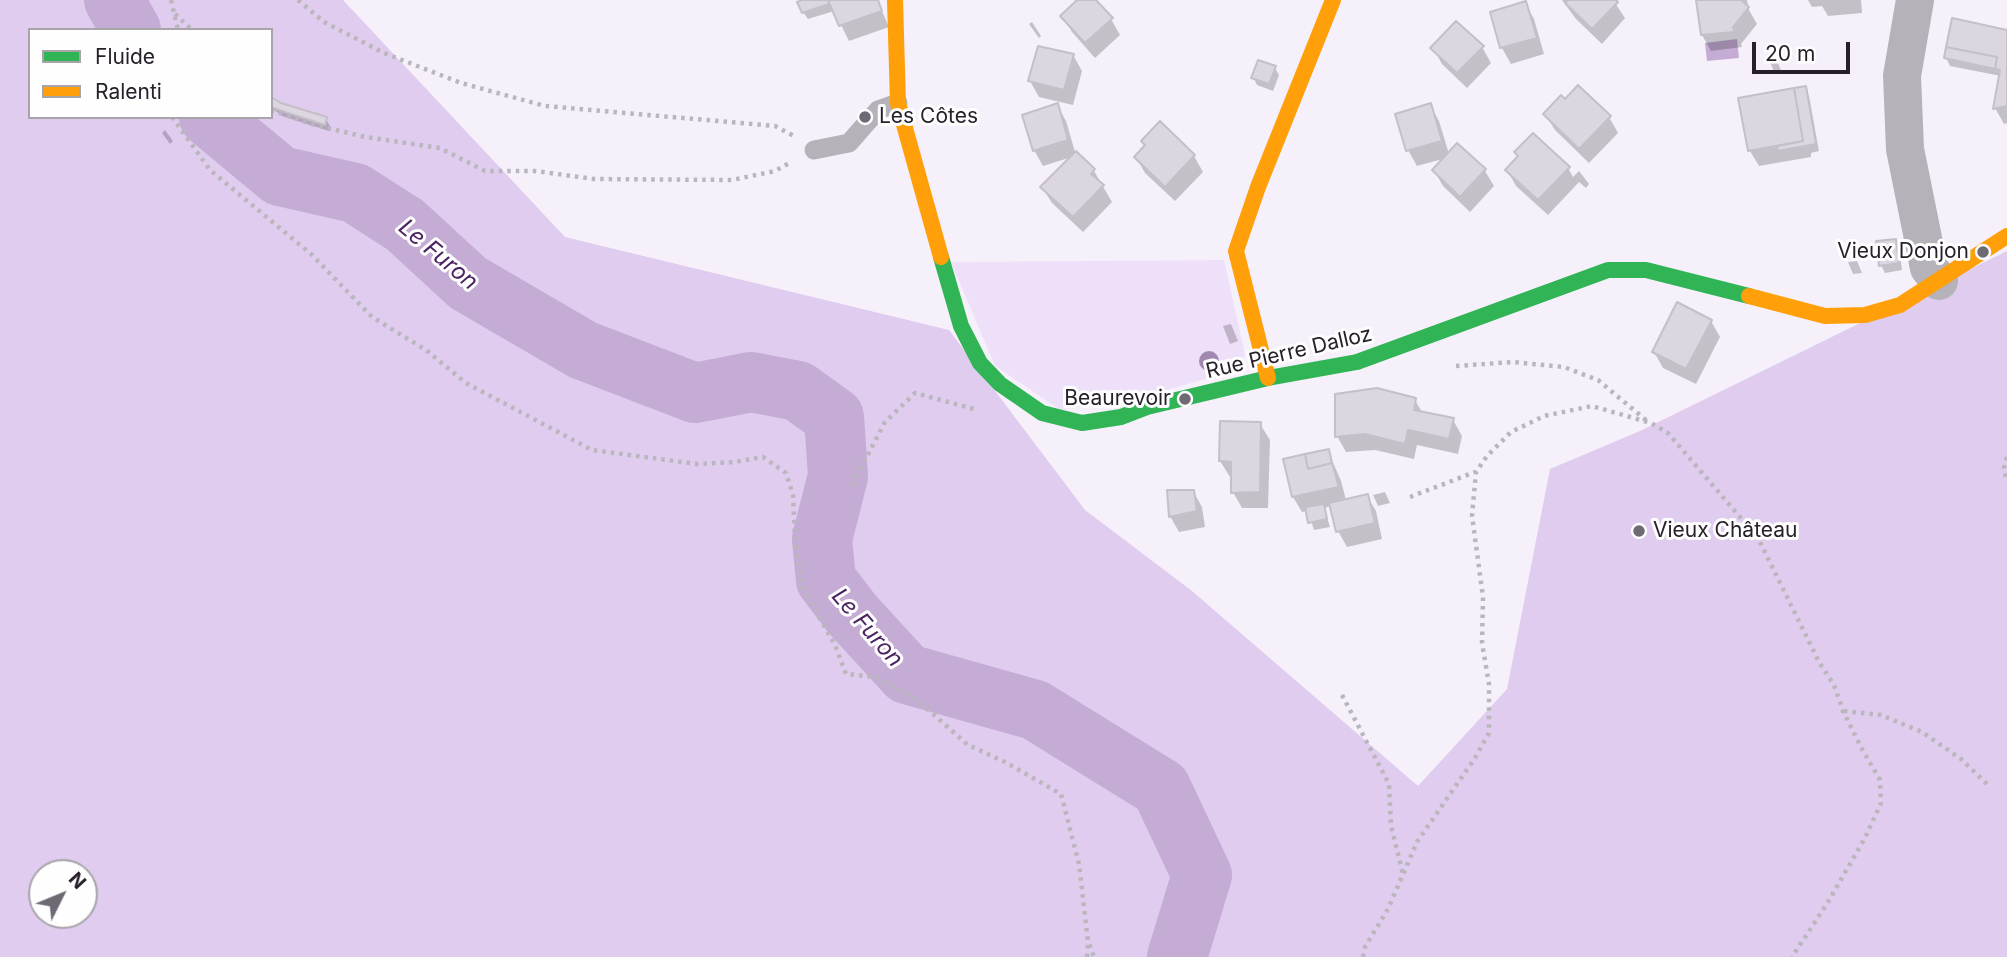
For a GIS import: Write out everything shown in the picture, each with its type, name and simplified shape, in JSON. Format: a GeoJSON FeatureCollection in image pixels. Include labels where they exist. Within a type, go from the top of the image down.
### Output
{"type":"FeatureCollection","features":[{"type":"Feature","properties":{"kind":"street","name":"Rue Pierre Dalloz"},"geometry":{"type":"LineString","coordinates":[[895,0],[898,103],[961,326],[980,363],[1000,384],[1042,413],[1082,423],[1121,417],[1147,407],[1357,362],[1608,270],[1646,270],[1825,316],[1865,315],[1900,305],[2007,236]]}},
{"type":"Feature","properties":{"kind":"street"},"geometry":{"type":"LineString","coordinates":[[1269,379],[1236,251],[1258,187],[1333,0]]}},
{"type":"Feature","properties":{"kind":"street"},"geometry":{"type":"LineString","coordinates":[[1914,0],[1902,76],[1905,149],[1929,268],[1939,281]]}},
{"type":"Feature","properties":{"kind":"lane"},"geometry":{"type":"LineString","coordinates":[[814,150],[849,143],[878,110],[898,103]]}},
{"type":"Feature","properties":{"kind":"path"},"geometry":{"type":"LineString","coordinates":[[172,0],[178,28]]}},
{"type":"Feature","properties":{"kind":"path"},"geometry":{"type":"LineString","coordinates":[[298,0],[324,22],[384,53],[461,83],[545,106],[775,126],[814,150]]}},
{"type":"Feature","properties":{"kind":"path"},"geometry":{"type":"LineString","coordinates":[[175,13],[190,28]]}},
{"type":"Feature","properties":{"kind":"path"},"geometry":{"type":"LineString","coordinates":[[273,111],[311,124],[365,137],[440,148],[485,171],[536,171],[594,179],[732,180],[775,170],[814,150]]}},
{"type":"Feature","properties":{"kind":"path"},"geometry":{"type":"LineString","coordinates":[[173,119],[210,170],[311,254],[372,317],[426,350],[466,383],[592,450],[697,464],[735,463],[763,457],[786,473],[793,495],[802,587],[835,645],[846,674],[876,677],[916,699],[968,745],[1005,762],[1061,794],[1079,864],[1088,942],[1087,957]]}},
{"type":"Feature","properties":{"kind":"path"},"geometry":{"type":"LineString","coordinates":[[1446,367],[1513,362],[1564,367],[1598,380],[1651,423],[1668,433],[1758,538],[1880,780],[1881,803],[1865,838],[1792,957]]}},
{"type":"Feature","properties":{"kind":"path"},"geometry":{"type":"LineString","coordinates":[[852,485],[885,422],[915,393],[975,409]]}},
{"type":"Feature","properties":{"kind":"path"},"geometry":{"type":"LineString","coordinates":[[1363,957],[1365,947],[1388,909],[1417,842],[1489,733],[1489,684],[1482,643],[1483,597],[1472,516],[1476,472],[1487,456],[1511,432],[1544,416],[1592,406],[1651,423]]}},
{"type":"Feature","properties":{"kind":"path"},"geometry":{"type":"LineString","coordinates":[[2007,457],[2004,468],[2007,482]]}},
{"type":"Feature","properties":{"kind":"path"},"geometry":{"type":"LineString","coordinates":[[1410,497],[1476,472]]}},
{"type":"Feature","properties":{"kind":"path"},"geometry":{"type":"LineString","coordinates":[[1342,695],[1389,784],[1391,827],[1403,874]]}},
{"type":"Feature","properties":{"kind":"path"},"geometry":{"type":"LineString","coordinates":[[1843,711],[1881,715],[1922,732],[1961,759],[1990,787]]}},
{"type":"Feature","properties":{"kind":"path"},"geometry":{"type":"LineString","coordinates":[[1088,942],[1094,957]]}},
{"type":"Feature","properties":{"kind":"shaded area"},"geometry":{"type":"Polygon","coordinates":[[[0,0],[343,0],[565,237],[949,330],[1085,510],[1192,591],[1418,786],[1507,689],[1550,469],[1640,431],[2007,251],[2007,957],[0,957],[0,0]]]}},
{"type":"Feature","properties":{"kind":"shaded area"},"geometry":{"type":"Polygon","coordinates":[[[1737,39],[1739,58],[1707,61],[1705,43],[1737,39]]]}},
{"type":"Feature","properties":{"kind":"shaded area"},"geometry":{"type":"Polygon","coordinates":[[[1224,260],[1245,355],[1239,364],[1230,372],[1121,403],[1059,409],[995,366],[951,262],[1224,260]]]}},
{"type":"Feature","properties":{"kind":"building"},"geometry":{"type":"Polygon","coordinates":[[[828,0],[829,4],[802,13],[797,2],[828,0]]]}},
{"type":"Feature","properties":{"kind":"building"},"geometry":{"type":"Polygon","coordinates":[[[828,0],[878,0],[882,11],[839,26],[828,0]]]}},
{"type":"Feature","properties":{"kind":"building"},"geometry":{"type":"Polygon","coordinates":[[[1077,0],[1096,0],[1113,18],[1085,43],[1060,16],[1077,0]]]}},
{"type":"Feature","properties":{"kind":"building"},"geometry":{"type":"Polygon","coordinates":[[[1568,0],[1618,2],[1592,29],[1565,3],[1568,0]]]}},
{"type":"Feature","properties":{"kind":"building"},"geometry":{"type":"Polygon","coordinates":[[[1696,0],[1741,0],[1749,7],[1733,27],[1734,32],[1701,35],[1696,0]]]}},
{"type":"Feature","properties":{"kind":"building"},"geometry":{"type":"Polygon","coordinates":[[[1526,1],[1537,38],[1500,48],[1490,12],[1526,1]]]}},
{"type":"Feature","properties":{"kind":"building"},"geometry":{"type":"Polygon","coordinates":[[[1952,18],[2007,30],[2007,106],[1993,109],[2000,70],[1995,69],[1997,57],[1946,47],[1952,18]]]}},
{"type":"Feature","properties":{"kind":"building"},"geometry":{"type":"Polygon","coordinates":[[[1456,21],[1484,46],[1457,73],[1430,48],[1456,21]]]}},
{"type":"Feature","properties":{"kind":"building"},"geometry":{"type":"Polygon","coordinates":[[[1038,46],[1074,54],[1064,90],[1028,81],[1038,46]]]}},
{"type":"Feature","properties":{"kind":"building"},"geometry":{"type":"Polygon","coordinates":[[[1946,47],[1997,57],[1995,69],[1944,58],[1946,47]]]}},
{"type":"Feature","properties":{"kind":"building"},"geometry":{"type":"Polygon","coordinates":[[[1258,60],[1276,66],[1269,84],[1251,78],[1258,60]]]}},
{"type":"Feature","properties":{"kind":"building"},"geometry":{"type":"Polygon","coordinates":[[[1578,85],[1611,116],[1579,149],[1543,114],[1561,95],[1565,99],[1578,85]]]}},
{"type":"Feature","properties":{"kind":"building"},"geometry":{"type":"Polygon","coordinates":[[[1806,86],[1816,144],[1778,151],[1777,146],[1803,141],[1794,88],[1806,86]]]}},
{"type":"Feature","properties":{"kind":"building"},"geometry":{"type":"Polygon","coordinates":[[[1794,88],[1803,141],[1748,151],[1738,98],[1794,88]]]}},
{"type":"Feature","properties":{"kind":"building"},"geometry":{"type":"Polygon","coordinates":[[[273,98],[327,117],[325,125],[273,107],[273,98]]]}},
{"type":"Feature","properties":{"kind":"building"},"geometry":{"type":"Polygon","coordinates":[[[1058,103],[1068,140],[1033,151],[1022,115],[1058,103]]]}},
{"type":"Feature","properties":{"kind":"building"},"geometry":{"type":"Polygon","coordinates":[[[1431,103],[1442,141],[1406,151],[1395,114],[1431,103]]]}},
{"type":"Feature","properties":{"kind":"building"},"geometry":{"type":"Polygon","coordinates":[[[1160,121],[1195,155],[1165,187],[1134,157],[1145,145],[1141,141],[1160,121]]]}},
{"type":"Feature","properties":{"kind":"building"},"geometry":{"type":"Polygon","coordinates":[[[1533,133],[1570,167],[1538,200],[1505,170],[1518,156],[1514,152],[1533,133]]]}},
{"type":"Feature","properties":{"kind":"building"},"geometry":{"type":"Polygon","coordinates":[[[1457,143],[1486,169],[1460,197],[1432,170],[1457,143]]]}},
{"type":"Feature","properties":{"kind":"building"},"geometry":{"type":"Polygon","coordinates":[[[1076,151],[1095,169],[1091,174],[1104,185],[1073,217],[1040,187],[1076,151]]]}},
{"type":"Feature","properties":{"kind":"building"},"geometry":{"type":"Polygon","coordinates":[[[1896,239],[1899,263],[1879,266],[1876,241],[1896,239]]]}},
{"type":"Feature","properties":{"kind":"building"},"geometry":{"type":"Polygon","coordinates":[[[1677,302],[1712,320],[1686,369],[1652,352],[1677,302]]]}},
{"type":"Feature","properties":{"kind":"building"},"geometry":{"type":"Polygon","coordinates":[[[1377,388],[1416,398],[1414,410],[1454,418],[1449,439],[1408,430],[1405,444],[1365,434],[1335,437],[1335,394],[1377,388]]]}},
{"type":"Feature","properties":{"kind":"building"},"geometry":{"type":"Polygon","coordinates":[[[1220,421],[1261,422],[1260,492],[1231,493],[1231,462],[1219,461],[1220,421]]]}},
{"type":"Feature","properties":{"kind":"building"},"geometry":{"type":"Polygon","coordinates":[[[1329,449],[1332,463],[1308,469],[1305,454],[1329,449]]]}},
{"type":"Feature","properties":{"kind":"building"},"geometry":{"type":"Polygon","coordinates":[[[1305,454],[1308,469],[1332,463],[1339,487],[1292,497],[1283,459],[1305,454]]]}},
{"type":"Feature","properties":{"kind":"building"},"geometry":{"type":"Polygon","coordinates":[[[1167,490],[1194,490],[1197,511],[1169,517],[1167,490]]]}},
{"type":"Feature","properties":{"kind":"building"},"geometry":{"type":"Polygon","coordinates":[[[1368,494],[1375,523],[1336,532],[1329,503],[1368,494]]]}},
{"type":"Feature","properties":{"kind":"building"},"geometry":{"type":"Polygon","coordinates":[[[1324,504],[1327,519],[1308,523],[1305,507],[1324,504]]]}},
{"type":"Feature","properties":{"kind":"waterway","name":"Le Furon"},"geometry":{"type":"LineString","coordinates":[[114,0],[130,28]]}},
{"type":"Feature","properties":{"kind":"waterway","name":"Le Furon"},"geometry":{"type":"LineString","coordinates":[[211,119],[280,176],[355,193],[405,225],[468,283],[583,350],[695,393],[751,382],[798,391],[834,417],[838,476],[822,539],[826,580],[852,614],[907,674],[1035,710],[1161,788],[1202,875],[1177,957]]}},
{"type":"Feature","properties":{"kind":"traffic: fast"},"geometry":{"type":"LineString","coordinates":[[941,257],[961,326],[980,363],[1000,384],[1042,413],[1082,423],[1121,417],[1147,407],[1268,378],[1357,362],[1608,270],[1646,270],[1749,296]]}},
{"type":"Feature","properties":{"kind":"traffic: slow"},"geometry":{"type":"LineString","coordinates":[[895,0],[898,103],[941,257]]}},
{"type":"Feature","properties":{"kind":"traffic: slow"},"geometry":{"type":"LineString","coordinates":[[1268,378],[1236,251],[1258,187],[1333,0]]}},
{"type":"Feature","properties":{"kind":"traffic: slow"},"geometry":{"type":"LineString","coordinates":[[1749,296],[1825,316],[1865,315],[1900,305],[2007,236]]}},
{"type":"Feature","properties":{"kind":"place","name":"Les Côtes"},"geometry":{"type":"Point","coordinates":[865,117]}},
{"type":"Feature","properties":{"kind":"place","name":"Vieux Donjon"},"geometry":{"type":"Point","coordinates":[1983,252]}},
{"type":"Feature","properties":{"kind":"place","name":"Beaurevoir"},"geometry":{"type":"Point","coordinates":[1185,399]}},
{"type":"Feature","properties":{"kind":"place","name":"Vieux Château"},"geometry":{"type":"Point","coordinates":[1639,531]}}]}
